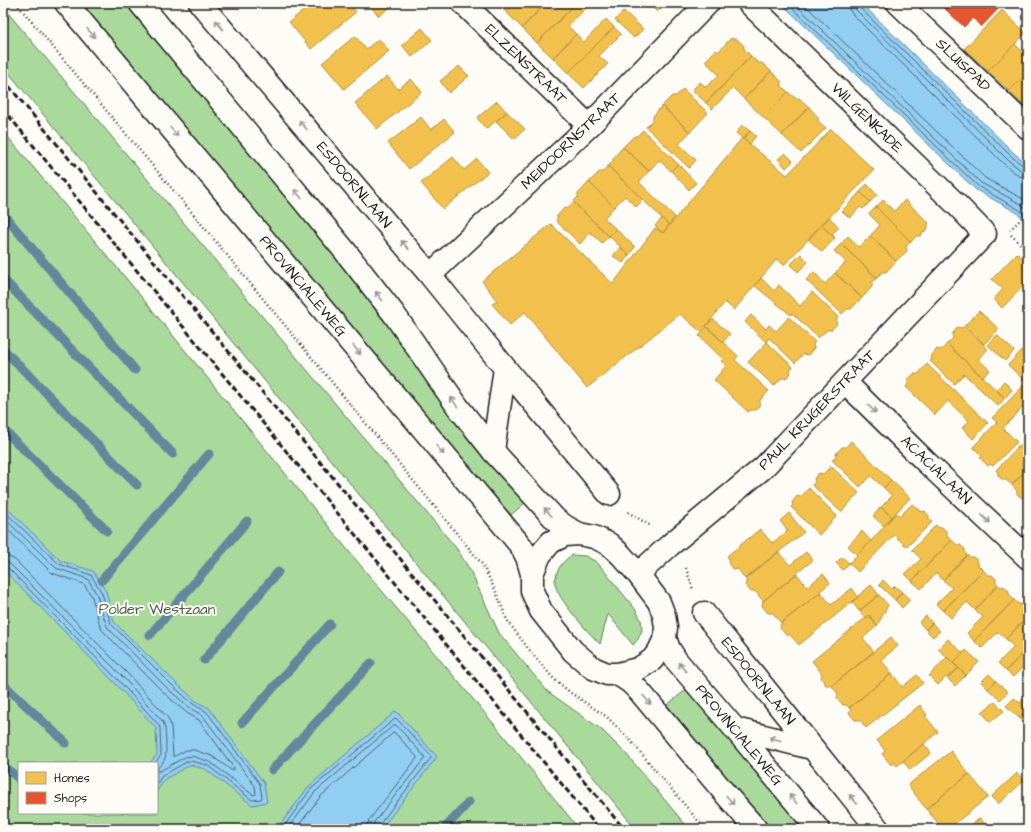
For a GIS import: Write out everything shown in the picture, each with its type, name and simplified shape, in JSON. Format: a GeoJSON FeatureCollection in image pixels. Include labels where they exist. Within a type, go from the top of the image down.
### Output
{"type":"FeatureCollection","features":[{"type":"Feature","properties":{"kind":"street","name":"PROVINCIALEWEG"},"geometry":{"type":"LineString","coordinates":[[66,3],[520,546],[527,556],[532,574]]}},
{"type":"Feature","properties":{"kind":"street"},"geometry":{"type":"LineString","coordinates":[[140,3],[345,251],[394,314],[458,407],[493,452],[555,519],[579,534]]}},
{"type":"Feature","properties":{"kind":"street","name":"ESDOORNLAAN"},"geometry":{"type":"LineString","coordinates":[[200,3],[430,275],[609,494]]}},
{"type":"Feature","properties":{"kind":"street","name":"ELZENSTRAAT"},"geometry":{"type":"LineString","coordinates":[[463,3],[590,126]]}},
{"type":"Feature","properties":{"kind":"street","name":"MEIDOORNSTRAAT"},"geometry":{"type":"LineString","coordinates":[[430,275],[590,126],[708,3]]}},
{"type":"Feature","properties":{"kind":"street","name":"WILGENKADE"},"geometry":{"type":"LineString","coordinates":[[749,3],[985,234]]}},
{"type":"Feature","properties":{"kind":"street","name":"SLUISPAD"},"geometry":{"type":"LineString","coordinates":[[898,3],[1028,128]]}},
{"type":"Feature","properties":{"kind":"street","name":"PAUL KRUGERSTRAAT"},"geometry":{"type":"LineString","coordinates":[[638,574],[670,545],[763,468],[985,234]]}},
{"type":"Feature","properties":{"kind":"street"},"geometry":{"type":"LineString","coordinates":[[493,452],[505,368]]}},
{"type":"Feature","properties":{"kind":"street","name":"ACACIALAAN"},"geometry":{"type":"LineString","coordinates":[[845,382],[930,466],[1028,558]]}},
{"type":"Feature","properties":{"kind":"street"},"geometry":{"type":"LineString","coordinates":[[579,534],[594,537],[609,544],[638,574],[659,602],[664,615],[666,627],[665,638],[659,651],[652,660],[638,669],[618,674],[607,674],[594,668],[573,652],[541,611],[532,591],[532,574],[540,555],[551,542],[565,535],[579,534]]}},
{"type":"Feature","properties":{"kind":"street","name":"ESDOORNLAAN"},"geometry":{"type":"LineString","coordinates":[[704,613],[878,829]]}},
{"type":"Feature","properties":{"kind":"street","name":"PROVINCIALEWEG"},"geometry":{"type":"LineString","coordinates":[[665,638],[669,649],[676,660],[818,829]]}},
{"type":"Feature","properties":{"kind":"street"},"geometry":{"type":"LineString","coordinates":[[618,674],[630,682],[640,692],[756,829]]}},
{"type":"Feature","properties":{"kind":"street","name":"ESDOORNLAAN"},"geometry":{"type":"LineString","coordinates":[[735,729],[812,748]]}},
{"type":"Feature","properties":{"kind":"path"},"geometry":{"type":"LineString","coordinates":[[16,3],[184,203],[482,564],[496,592],[507,620],[534,656],[554,679],[571,693],[607,717],[705,829]]}},
{"type":"Feature","properties":{"kind":"path"},"geometry":{"type":"LineString","coordinates":[[1017,224],[1028,212]]}},
{"type":"Feature","properties":{"kind":"path"},"geometry":{"type":"LineString","coordinates":[[1008,232],[1028,252]]}},
{"type":"Feature","properties":{"kind":"green space"},"geometry":{"type":"Polygon","coordinates":[[[81,3],[128,3],[300,210],[526,502],[511,515],[362,345],[81,3]]]}},
{"type":"Feature","properties":{"kind":"green space"},"geometry":{"type":"Polygon","coordinates":[[[3,7],[457,549],[470,570],[499,633],[547,691],[602,730],[627,755],[689,829],[636,829],[3,66],[3,7]]]}},
{"type":"Feature","properties":{"kind":"green space","name":"Polder Westzaan"},"geometry":{"type":"Polygon","coordinates":[[[3,131],[139,294],[351,554],[499,730],[579,829],[3,829],[3,131]]]}},
{"type":"Feature","properties":{"kind":"green space"},"geometry":{"type":"Polygon","coordinates":[[[572,555],[585,556],[597,562],[636,610],[641,620],[642,630],[638,639],[633,645],[608,614],[600,644],[581,624],[567,606],[557,589],[555,580],[561,564],[572,555]]]}},
{"type":"Feature","properties":{"kind":"green space"},"geometry":{"type":"Polygon","coordinates":[[[687,689],[803,829],[769,829],[667,705],[687,689]]]}},
{"type":"Feature","properties":{"kind":"water"},"geometry":{"type":"Polygon","coordinates":[[[781,3],[861,3],[1015,154],[1028,164],[1028,222],[1016,212],[976,190],[781,3]]]}},
{"type":"Feature","properties":{"kind":"water"},"geometry":{"type":"Polygon","coordinates":[[[3,504],[61,561],[93,571],[106,591],[114,622],[175,682],[196,701],[209,708],[264,783],[267,802],[252,805],[205,769],[190,765],[165,779],[158,790],[158,762],[151,762],[157,754],[156,728],[115,683],[3,569],[3,504]]]}},
{"type":"Feature","properties":{"kind":"water"},"geometry":{"type":"Polygon","coordinates":[[[396,711],[437,757],[381,829],[277,829],[309,786],[396,711]]]}},
{"type":"Feature","properties":{"kind":"building: Homes"},"geometry":{"type":"Polygon","coordinates":[[[278,3],[288,3],[282,8],[278,3]]]}},
{"type":"Feature","properties":{"kind":"building: Homes"},"geometry":{"type":"Polygon","coordinates":[[[313,3],[327,3],[333,9],[340,3],[349,3],[356,12],[311,49],[289,22],[313,3]]]}},
{"type":"Feature","properties":{"kind":"building: Homes"},"geometry":{"type":"Polygon","coordinates":[[[372,3],[395,3],[379,16],[369,5],[372,3]]]}},
{"type":"Feature","properties":{"kind":"building: Homes"},"geometry":{"type":"Polygon","coordinates":[[[496,3],[516,3],[506,12],[496,3]]]}},
{"type":"Feature","properties":{"kind":"building: Homes"},"geometry":{"type":"Polygon","coordinates":[[[516,3],[545,4],[522,28],[506,12],[516,3]]]}},
{"type":"Feature","properties":{"kind":"building: Homes"},"geometry":{"type":"Polygon","coordinates":[[[562,3],[576,3],[537,43],[522,28],[545,4],[553,11],[562,3]]]}},
{"type":"Feature","properties":{"kind":"building: Homes"},"geometry":{"type":"Polygon","coordinates":[[[576,3],[590,4],[568,26],[576,34],[553,58],[537,43],[576,3]]]}},
{"type":"Feature","properties":{"kind":"building: Homes"},"geometry":{"type":"Polygon","coordinates":[[[648,3],[665,3],[657,12],[648,3]]]}},
{"type":"Feature","properties":{"kind":"building: Homes"},"geometry":{"type":"Polygon","coordinates":[[[1002,10],[1026,33],[988,71],[964,49],[1002,10]]]}},
{"type":"Feature","properties":{"kind":"building: Homes"},"geometry":{"type":"Polygon","coordinates":[[[624,11],[643,29],[634,38],[615,20],[624,11]]]}},
{"type":"Feature","properties":{"kind":"building: Homes"},"geometry":{"type":"Polygon","coordinates":[[[606,19],[614,27],[568,73],[553,58],[576,34],[584,42],[606,19]]]}},
{"type":"Feature","properties":{"kind":"building: Homes"},"geometry":{"type":"Polygon","coordinates":[[[614,27],[621,34],[599,56],[608,64],[584,88],[568,73],[614,27]]]}},
{"type":"Feature","properties":{"kind":"building: Homes"},"geometry":{"type":"Polygon","coordinates":[[[422,28],[432,40],[412,57],[402,45],[422,28]]]}},
{"type":"Feature","properties":{"kind":"building: Homes"},"geometry":{"type":"Polygon","coordinates":[[[355,36],[366,49],[379,39],[389,51],[344,89],[322,63],[355,36]]]}},
{"type":"Feature","properties":{"kind":"building: Homes"},"geometry":{"type":"Polygon","coordinates":[[[731,38],[737,39],[751,56],[706,103],[692,90],[700,82],[706,87],[719,75],[705,61],[716,50],[718,52],[731,38]]]}},
{"type":"Feature","properties":{"kind":"building: Homes"},"geometry":{"type":"Polygon","coordinates":[[[1015,44],[1028,57],[1028,72],[1009,91],[988,71],[1015,44]]]}},
{"type":"Feature","properties":{"kind":"building: Homes"},"geometry":{"type":"Polygon","coordinates":[[[751,56],[758,63],[762,63],[771,71],[744,99],[733,88],[712,109],[706,103],[751,56]]]}},
{"type":"Feature","properties":{"kind":"building: Homes"},"geometry":{"type":"Polygon","coordinates":[[[459,66],[469,76],[449,93],[440,81],[459,66]]]}},
{"type":"Feature","properties":{"kind":"building: Homes"},"geometry":{"type":"Polygon","coordinates":[[[771,71],[781,81],[781,85],[788,92],[763,117],[744,99],[771,71]]]}},
{"type":"Feature","properties":{"kind":"building: Homes"},"geometry":{"type":"Polygon","coordinates":[[[1028,72],[1028,110],[1009,91],[1028,72]]]}},
{"type":"Feature","properties":{"kind":"building: Homes"},"geometry":{"type":"Polygon","coordinates":[[[387,76],[398,89],[411,79],[422,92],[377,129],[355,103],[387,76]]]}},
{"type":"Feature","properties":{"kind":"building: Homes"},"geometry":{"type":"Polygon","coordinates":[[[683,89],[708,113],[690,132],[662,106],[672,96],[676,96],[683,89]]]}},
{"type":"Feature","properties":{"kind":"building: Homes"},"geometry":{"type":"Polygon","coordinates":[[[788,92],[795,98],[799,98],[809,107],[782,135],[763,117],[788,92]]]}},
{"type":"Feature","properties":{"kind":"building: Homes"},"geometry":{"type":"Polygon","coordinates":[[[497,101],[507,112],[486,129],[477,118],[497,101]]]}},
{"type":"Feature","properties":{"kind":"building: Homes"},"geometry":{"type":"Polygon","coordinates":[[[662,106],[690,132],[679,144],[696,160],[689,168],[646,127],[653,120],[653,116],[662,106]]]}},
{"type":"Feature","properties":{"kind":"building: Homes"},"geometry":{"type":"Polygon","coordinates":[[[809,107],[818,117],[818,121],[826,128],[801,153],[782,135],[809,107]]]}},
{"type":"Feature","properties":{"kind":"building: Homes"},"geometry":{"type":"Polygon","coordinates":[[[507,112],[525,129],[514,139],[496,121],[507,112]]]}},
{"type":"Feature","properties":{"kind":"building: Homes"},"geometry":{"type":"Polygon","coordinates":[[[421,117],[431,130],[444,119],[455,132],[409,169],[388,143],[421,117]]]}},
{"type":"Feature","properties":{"kind":"building: Homes"},"geometry":{"type":"Polygon","coordinates":[[[742,125],[750,131],[743,139],[736,133],[742,125]]]}},
{"type":"Feature","properties":{"kind":"building: Homes"},"geometry":{"type":"Polygon","coordinates":[[[831,129],[874,170],[784,265],[777,259],[734,310],[725,302],[701,332],[680,314],[587,388],[525,312],[510,325],[492,304],[497,301],[482,281],[551,224],[613,284],[655,228],[663,233],[742,138],[787,175],[831,129]]]}},
{"type":"Feature","properties":{"kind":"building: Homes"},"geometry":{"type":"Polygon","coordinates":[[[643,130],[678,164],[671,171],[659,160],[649,171],[623,147],[634,136],[637,136],[643,130]]]}},
{"type":"Feature","properties":{"kind":"building: Homes"},"geometry":{"type":"Polygon","coordinates":[[[750,131],[756,136],[750,144],[743,139],[750,131]]]}},
{"type":"Feature","properties":{"kind":"building: Homes"},"geometry":{"type":"Polygon","coordinates":[[[623,147],[649,171],[639,182],[675,217],[669,225],[608,166],[623,147]]]}},
{"type":"Feature","properties":{"kind":"building: Homes"},"geometry":{"type":"Polygon","coordinates":[[[785,153],[793,161],[786,168],[778,159],[785,153]]]}},
{"type":"Feature","properties":{"kind":"building: Homes"},"geometry":{"type":"Polygon","coordinates":[[[453,157],[464,170],[477,159],[488,172],[443,209],[421,183],[453,157]]]}},
{"type":"Feature","properties":{"kind":"building: Homes"},"geometry":{"type":"Polygon","coordinates":[[[678,164],[696,183],[689,190],[671,171],[678,164]]]}},
{"type":"Feature","properties":{"kind":"building: Homes"},"geometry":{"type":"Polygon","coordinates":[[[608,166],[643,200],[636,207],[625,196],[614,207],[589,182],[599,172],[603,172],[608,166]]]}},
{"type":"Feature","properties":{"kind":"building: Homes"},"geometry":{"type":"Polygon","coordinates":[[[589,182],[614,207],[604,218],[616,229],[609,236],[573,202],[589,182]]]}},
{"type":"Feature","properties":{"kind":"building: Homes"},"geometry":{"type":"Polygon","coordinates":[[[867,184],[877,195],[870,202],[860,192],[867,184]]]}},
{"type":"Feature","properties":{"kind":"building: Homes"},"geometry":{"type":"Polygon","coordinates":[[[860,192],[870,202],[863,209],[860,207],[850,218],[842,211],[860,192]]]}},
{"type":"Feature","properties":{"kind":"building: Homes"},"geometry":{"type":"Polygon","coordinates":[[[883,200],[894,211],[905,200],[929,223],[928,228],[920,236],[916,236],[911,242],[876,207],[883,200]]]}},
{"type":"Feature","properties":{"kind":"building: Homes"},"geometry":{"type":"Polygon","coordinates":[[[573,202],[609,236],[602,243],[590,232],[580,244],[556,221],[557,216],[564,208],[568,208],[573,202]]]}},
{"type":"Feature","properties":{"kind":"building: Homes"},"geometry":{"type":"Polygon","coordinates":[[[876,207],[911,242],[906,246],[907,251],[896,261],[870,236],[880,225],[869,214],[876,207]]]}},
{"type":"Feature","properties":{"kind":"building: Homes"},"geometry":{"type":"Polygon","coordinates":[[[829,217],[839,227],[832,234],[835,238],[821,225],[829,217]]]}},
{"type":"Feature","properties":{"kind":"building: Homes"},"geometry":{"type":"Polygon","coordinates":[[[662,218],[669,225],[663,233],[655,226],[662,218]]]}},
{"type":"Feature","properties":{"kind":"building: Homes"},"geometry":{"type":"Polygon","coordinates":[[[821,225],[835,238],[822,252],[808,239],[821,225]]]}},
{"type":"Feature","properties":{"kind":"building: Homes"},"geometry":{"type":"Polygon","coordinates":[[[616,229],[635,247],[629,255],[609,236],[616,229]]]}},
{"type":"Feature","properties":{"kind":"building: Homes"},"geometry":{"type":"Polygon","coordinates":[[[848,236],[859,247],[870,236],[896,261],[886,272],[882,272],[877,278],[841,244],[848,236]]]}},
{"type":"Feature","properties":{"kind":"building: Homes"},"geometry":{"type":"Polygon","coordinates":[[[841,244],[877,278],[872,282],[872,287],[862,298],[835,273],[846,262],[834,251],[841,244]]]}},
{"type":"Feature","properties":{"kind":"building: Homes"},"geometry":{"type":"Polygon","coordinates":[[[620,247],[629,255],[623,263],[613,256],[620,247]]]}},
{"type":"Feature","properties":{"kind":"building: Homes"},"geometry":{"type":"Polygon","coordinates":[[[1017,253],[1028,263],[1028,281],[1002,308],[994,299],[1003,289],[992,279],[1017,253]]]}},
{"type":"Feature","properties":{"kind":"building: Homes"},"geometry":{"type":"Polygon","coordinates":[[[801,254],[808,262],[798,272],[790,265],[801,254]]]}},
{"type":"Feature","properties":{"kind":"building: Homes"},"geometry":{"type":"Polygon","coordinates":[[[814,272],[825,284],[835,273],[862,298],[851,309],[847,309],[842,314],[806,280],[814,272]]]}},
{"type":"Feature","properties":{"kind":"building: Homes"},"geometry":{"type":"Polygon","coordinates":[[[761,278],[774,291],[779,285],[800,306],[812,292],[838,317],[836,320],[837,324],[831,330],[827,330],[818,338],[792,313],[791,315],[755,286],[761,278]]]}},
{"type":"Feature","properties":{"kind":"building: Homes"},"geometry":{"type":"Polygon","coordinates":[[[979,311],[999,329],[984,344],[965,325],[979,311]]]}},
{"type":"Feature","properties":{"kind":"building: Homes"},"geometry":{"type":"Polygon","coordinates":[[[751,315],[766,329],[769,325],[776,331],[789,317],[815,342],[813,344],[814,348],[808,355],[803,354],[795,363],[769,338],[766,342],[745,322],[751,315]]]}},
{"type":"Feature","properties":{"kind":"building: Homes"},"geometry":{"type":"Polygon","coordinates":[[[713,319],[730,334],[723,342],[706,326],[713,319]]]}},
{"type":"Feature","properties":{"kind":"building: Homes"},"geometry":{"type":"Polygon","coordinates":[[[964,326],[988,349],[978,359],[990,370],[982,377],[947,344],[953,338],[952,334],[958,327],[962,328],[964,326]]]}},
{"type":"Feature","properties":{"kind":"building: Homes"},"geometry":{"type":"Polygon","coordinates":[[[707,327],[738,356],[735,360],[769,391],[760,400],[760,404],[756,410],[751,410],[748,412],[714,380],[726,366],[721,361],[723,359],[699,336],[707,327]]]}},
{"type":"Feature","properties":{"kind":"building: Homes"},"geometry":{"type":"Polygon","coordinates":[[[997,335],[1014,351],[1005,361],[988,345],[997,335]]]}},
{"type":"Feature","properties":{"kind":"building: Homes"},"geometry":{"type":"Polygon","coordinates":[[[767,342],[793,367],[790,369],[791,373],[786,378],[782,378],[774,386],[748,362],[767,342]]]}},
{"type":"Feature","properties":{"kind":"building: Homes"},"geometry":{"type":"Polygon","coordinates":[[[947,344],[1005,398],[998,406],[964,374],[954,384],[930,361],[932,359],[931,356],[937,349],[941,350],[947,344]]]}},
{"type":"Feature","properties":{"kind":"building: Homes"},"geometry":{"type":"Polygon","coordinates":[[[1025,347],[1028,350],[1028,360],[1026,362],[1028,364],[1028,384],[1008,365],[1025,347]]]}},
{"type":"Feature","properties":{"kind":"building: Homes"},"geometry":{"type":"Polygon","coordinates":[[[927,364],[988,423],[973,439],[962,428],[969,421],[948,401],[935,415],[906,387],[908,384],[907,380],[914,374],[918,374],[927,364]]]}},
{"type":"Feature","properties":{"kind":"building: Homes"},"geometry":{"type":"Polygon","coordinates":[[[1004,381],[1012,390],[1005,398],[996,390],[1004,381]]]}},
{"type":"Feature","properties":{"kind":"building: Homes"},"geometry":{"type":"Polygon","coordinates":[[[1026,383],[1028,384],[1028,403],[1003,428],[1017,442],[993,466],[990,464],[988,466],[980,458],[982,456],[973,447],[997,422],[992,418],[1026,383]]]}},
{"type":"Feature","properties":{"kind":"building: Homes"},"geometry":{"type":"Polygon","coordinates":[[[851,441],[891,480],[884,488],[871,476],[860,487],[832,460],[842,447],[846,447],[851,441]]]}},
{"type":"Feature","properties":{"kind":"building: Homes"},"geometry":{"type":"Polygon","coordinates":[[[1020,445],[1028,453],[1028,468],[1012,485],[998,476],[996,470],[1020,445]]]}},
{"type":"Feature","properties":{"kind":"building: Homes"},"geometry":{"type":"Polygon","coordinates":[[[831,466],[859,493],[841,512],[812,485],[815,482],[814,478],[819,473],[823,474],[831,466]]]}},
{"type":"Feature","properties":{"kind":"building: Homes"},"geometry":{"type":"Polygon","coordinates":[[[1028,468],[1027,499],[1022,498],[1017,494],[1017,491],[1012,485],[1028,468]]]}},
{"type":"Feature","properties":{"kind":"building: Homes"},"geometry":{"type":"Polygon","coordinates":[[[891,480],[910,498],[892,517],[881,507],[892,496],[884,488],[891,480]]]}},
{"type":"Feature","properties":{"kind":"building: Homes"},"geometry":{"type":"Polygon","coordinates":[[[809,488],[837,516],[819,535],[791,507],[793,505],[792,502],[797,496],[801,497],[809,488]]]}},
{"type":"Feature","properties":{"kind":"building: Homes"},"geometry":{"type":"Polygon","coordinates":[[[912,504],[921,512],[925,511],[932,522],[907,547],[894,535],[858,572],[849,563],[896,513],[900,516],[912,504]]]}},
{"type":"Feature","properties":{"kind":"building: Homes"},"geometry":{"type":"Polygon","coordinates":[[[881,507],[892,517],[884,526],[873,516],[881,507]]]}},
{"type":"Feature","properties":{"kind":"building: Homes"},"geometry":{"type":"Polygon","coordinates":[[[789,513],[804,532],[745,579],[738,569],[733,570],[728,563],[729,559],[727,556],[760,529],[772,543],[788,531],[780,521],[789,513]]]}},
{"type":"Feature","properties":{"kind":"building: Homes"},"geometry":{"type":"Polygon","coordinates":[[[936,525],[939,528],[942,527],[952,540],[912,581],[905,574],[921,559],[912,550],[936,525]]]}},
{"type":"Feature","properties":{"kind":"building: Homes"},"geometry":{"type":"Polygon","coordinates":[[[862,531],[871,541],[857,555],[848,546],[862,531]]]}},
{"type":"Feature","properties":{"kind":"building: Homes"},"geometry":{"type":"Polygon","coordinates":[[[952,540],[957,545],[960,545],[965,549],[965,553],[967,555],[943,580],[936,573],[921,589],[912,581],[952,540]]]}},
{"type":"Feature","properties":{"kind":"building: Homes"},"geometry":{"type":"Polygon","coordinates":[[[778,552],[790,565],[806,552],[813,560],[763,601],[755,591],[751,592],[745,585],[747,580],[745,579],[778,552]]]}},
{"type":"Feature","properties":{"kind":"building: Homes"},"geometry":{"type":"Polygon","coordinates":[[[967,555],[978,561],[978,565],[983,570],[943,611],[936,604],[952,588],[943,580],[967,555]]]}},
{"type":"Feature","properties":{"kind":"building: Homes"},"geometry":{"type":"Polygon","coordinates":[[[842,557],[849,563],[843,570],[836,563],[842,557]]]}},
{"type":"Feature","properties":{"kind":"building: Homes"},"geometry":{"type":"Polygon","coordinates":[[[983,570],[988,575],[992,575],[996,579],[998,585],[975,610],[967,602],[951,618],[943,611],[983,570]]]}},
{"type":"Feature","properties":{"kind":"building: Homes"},"geometry":{"type":"Polygon","coordinates":[[[797,574],[807,587],[823,574],[830,583],[820,591],[821,592],[781,623],[773,613],[768,613],[762,606],[763,601],[797,574]]]}},
{"type":"Feature","properties":{"kind":"building: Homes"},"geometry":{"type":"Polygon","coordinates":[[[883,580],[892,589],[895,586],[902,592],[895,600],[879,585],[883,580]]]}},
{"type":"Feature","properties":{"kind":"building: Homes"},"geometry":{"type":"Polygon","coordinates":[[[871,585],[879,595],[859,611],[852,602],[871,585]]]}},
{"type":"Feature","properties":{"kind":"building: Homes"},"geometry":{"type":"Polygon","coordinates":[[[998,585],[1001,587],[1004,586],[1014,600],[974,641],[967,633],[983,617],[975,610],[998,585]]]}},
{"type":"Feature","properties":{"kind":"building: Homes"},"geometry":{"type":"Polygon","coordinates":[[[852,588],[858,597],[799,645],[790,635],[786,635],[780,628],[781,623],[821,592],[831,605],[852,588]]]}},
{"type":"Feature","properties":{"kind":"building: Homes"},"geometry":{"type":"Polygon","coordinates":[[[902,592],[910,600],[902,608],[895,600],[902,592]]]}},
{"type":"Feature","properties":{"kind":"building: Homes"},"geometry":{"type":"Polygon","coordinates":[[[879,595],[888,605],[877,626],[869,615],[866,618],[859,611],[879,595]]]}},
{"type":"Feature","properties":{"kind":"building: Homes"},"geometry":{"type":"Polygon","coordinates":[[[1014,600],[1027,609],[1028,616],[1006,639],[998,632],[982,648],[974,641],[1014,600]]]}},
{"type":"Feature","properties":{"kind":"building: Homes"},"geometry":{"type":"Polygon","coordinates":[[[869,615],[877,626],[863,638],[874,652],[832,686],[826,685],[821,678],[822,674],[812,661],[869,615]]]}},
{"type":"Feature","properties":{"kind":"building: Homes"},"geometry":{"type":"Polygon","coordinates":[[[926,616],[932,623],[926,630],[919,622],[926,616]]]}},
{"type":"Feature","properties":{"kind":"building: Homes"},"geometry":{"type":"Polygon","coordinates":[[[1028,616],[1028,647],[1006,671],[998,663],[1014,647],[1006,639],[1028,616]]]}},
{"type":"Feature","properties":{"kind":"building: Homes"},"geometry":{"type":"Polygon","coordinates":[[[932,623],[940,631],[933,637],[926,630],[932,623]]]}},
{"type":"Feature","properties":{"kind":"building: Homes"},"geometry":{"type":"Polygon","coordinates":[[[891,637],[898,646],[881,660],[892,673],[849,708],[847,705],[843,705],[837,698],[838,694],[832,686],[891,637]]]}},
{"type":"Feature","properties":{"kind":"building: Homes"},"geometry":{"type":"Polygon","coordinates":[[[948,639],[963,653],[953,663],[938,649],[948,639]]]}},
{"type":"Feature","properties":{"kind":"building: Homes"},"geometry":{"type":"Polygon","coordinates":[[[1028,647],[1028,662],[1013,677],[1006,671],[1028,647]]]}},
{"type":"Feature","properties":{"kind":"building: Homes"},"geometry":{"type":"Polygon","coordinates":[[[966,650],[979,662],[966,675],[953,663],[966,650]]]}},
{"type":"Feature","properties":{"kind":"building: Homes"},"geometry":{"type":"Polygon","coordinates":[[[947,657],[959,668],[938,685],[929,676],[947,657]]]}},
{"type":"Feature","properties":{"kind":"building: Homes"},"geometry":{"type":"Polygon","coordinates":[[[959,668],[966,675],[955,686],[947,678],[959,668]]]}},
{"type":"Feature","properties":{"kind":"building: Homes"},"geometry":{"type":"Polygon","coordinates":[[[892,673],[902,687],[917,675],[923,683],[866,728],[860,720],[855,720],[849,713],[851,709],[849,708],[892,673]]]}},
{"type":"Feature","properties":{"kind":"building: Homes"},"geometry":{"type":"Polygon","coordinates":[[[989,674],[996,681],[988,689],[981,682],[989,674]]]}},
{"type":"Feature","properties":{"kind":"building: Homes"},"geometry":{"type":"Polygon","coordinates":[[[996,681],[1008,692],[1000,700],[988,689],[996,681]]]}},
{"type":"Feature","properties":{"kind":"building: Homes"},"geometry":{"type":"Polygon","coordinates":[[[1028,694],[1028,708],[1019,718],[1006,706],[1014,698],[1020,703],[1028,694]]]}},
{"type":"Feature","properties":{"kind":"building: Homes"},"geometry":{"type":"Polygon","coordinates":[[[995,702],[1004,711],[990,722],[982,712],[995,702]]]}},
{"type":"Feature","properties":{"kind":"building: Homes"},"geometry":{"type":"Polygon","coordinates":[[[920,705],[927,715],[925,716],[938,732],[897,766],[894,762],[891,765],[882,754],[885,751],[877,740],[920,705]]]}},
{"type":"Feature","properties":{"kind":"building: Homes"},"geometry":{"type":"Polygon","coordinates":[[[1026,710],[1028,711],[1028,727],[1019,718],[1026,710]]]}},
{"type":"Feature","properties":{"kind":"building: Homes"},"geometry":{"type":"Polygon","coordinates":[[[924,744],[931,753],[910,770],[903,761],[924,744]]]}},
{"type":"Feature","properties":{"kind":"building: Homes"},"geometry":{"type":"Polygon","coordinates":[[[951,751],[969,774],[926,809],[908,785],[951,751]]]}},
{"type":"Feature","properties":{"kind":"building: Homes"},"geometry":{"type":"Polygon","coordinates":[[[1017,773],[1024,781],[998,804],[991,797],[1017,773]]]}},
{"type":"Feature","properties":{"kind":"building: Homes"},"geometry":{"type":"Polygon","coordinates":[[[969,774],[988,797],[948,829],[943,829],[926,809],[969,774]]]}},
{"type":"Feature","properties":{"kind":"building: Homes"},"geometry":{"type":"Polygon","coordinates":[[[980,818],[989,829],[967,829],[980,818]]]}},
{"type":"Feature","properties":{"kind":"building: Shops"},"geometry":{"type":"Polygon","coordinates":[[[939,3],[997,3],[1001,6],[981,27],[973,18],[964,27],[939,3]]]}},
{"type":"Feature","properties":{"kind":"waterway"},"geometry":{"type":"LineString","coordinates":[[3,214],[135,370]]}},
{"type":"Feature","properties":{"kind":"waterway"},"geometry":{"type":"LineString","coordinates":[[3,279],[173,454]]}},
{"type":"Feature","properties":{"kind":"waterway"},"geometry":{"type":"LineString","coordinates":[[3,349],[137,485]]}},
{"type":"Feature","properties":{"kind":"waterway"},"geometry":{"type":"LineString","coordinates":[[3,429],[107,531]]}},
{"type":"Feature","properties":{"kind":"waterway"},"geometry":{"type":"LineString","coordinates":[[102,580],[209,454]]}},
{"type":"Feature","properties":{"kind":"waterway"},"geometry":{"type":"LineString","coordinates":[[150,635],[247,521]]}},
{"type":"Feature","properties":{"kind":"waterway"},"geometry":{"type":"LineString","coordinates":[[204,660],[278,572]]}},
{"type":"Feature","properties":{"kind":"waterway"},"geometry":{"type":"LineString","coordinates":[[242,723],[330,624]]}},
{"type":"Feature","properties":{"kind":"waterway"},"geometry":{"type":"LineString","coordinates":[[272,770],[371,663]]}},
{"type":"Feature","properties":{"kind":"waterway"},"geometry":{"type":"LineString","coordinates":[[3,684],[66,743]]}},
{"type":"Feature","properties":{"kind":"waterway"},"geometry":{"type":"LineString","coordinates":[[3,765],[18,778]]}},
{"type":"Feature","properties":{"kind":"waterway"},"geometry":{"type":"LineString","coordinates":[[444,829],[469,802]]}},
{"type":"Feature","properties":{"kind":"railway"},"geometry":{"type":"LineString","coordinates":[[3,79],[624,829]]}},
{"type":"Feature","properties":{"kind":"railway"},"geometry":{"type":"LineString","coordinates":[[3,109],[599,829]]}}]}
